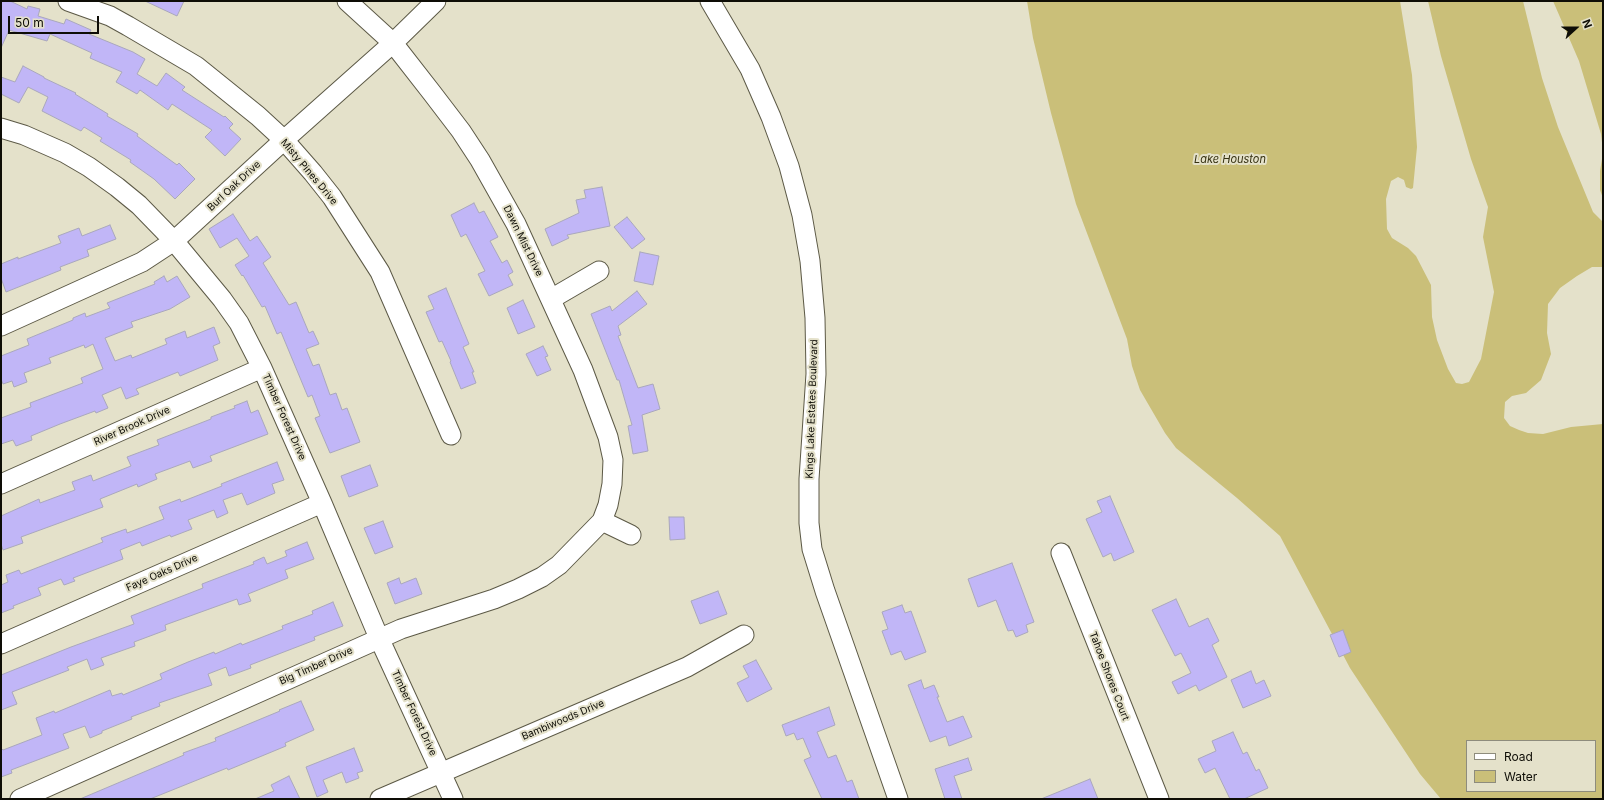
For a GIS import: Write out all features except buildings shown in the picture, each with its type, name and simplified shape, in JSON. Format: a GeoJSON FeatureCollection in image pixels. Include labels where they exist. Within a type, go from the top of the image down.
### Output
{"type":"FeatureCollection","features":[{"type":"Feature","properties":{"kind":"street","name":"Misty Pines Drive"},"geometry":{"type":"LineString","coordinates":[[68,1],[110,16],[183,58],[224,88],[284,140],[332,197],[380,272],[451,435]]}},
{"type":"Feature","properties":{"kind":"street","name":"Dawn Mist Drive"},"geometry":{"type":"LineString","coordinates":[[347,1],[393,43],[461,131],[480,160],[516,224],[551,298],[604,424],[611,448],[613,460],[612,484],[608,505],[602,521]]}},
{"type":"Feature","properties":{"kind":"street","name":"Burl Oak Drive"},"geometry":{"type":"LineString","coordinates":[[1,326],[142,262],[174,241],[393,43],[436,1]]}},
{"type":"Feature","properties":{"kind":"street","name":"Kings Lake Estates Boulevard"},"geometry":{"type":"LineString","coordinates":[[710,1],[750,69],[771,117],[789,166],[802,215],[810,261],[815,318],[816,374],[809,479],[809,523],[812,549],[825,591],[898,799]]}},
{"type":"Feature","properties":{"kind":"street","name":"Timber Forest Drive"},"geometry":{"type":"LineString","coordinates":[[1,128],[24,135],[65,153],[89,167],[139,205],[174,241],[222,299],[239,323],[262,368],[322,503],[379,638],[453,799]]}},
{"type":"Feature","properties":{"kind":"street"},"geometry":{"type":"LineString","coordinates":[[551,298],[599,271]]}},
{"type":"Feature","properties":{"kind":"street","name":"River Brook Drive"},"geometry":{"type":"LineString","coordinates":[[1,484],[262,368]]}},
{"type":"Feature","properties":{"kind":"street","name":"Faye Oaks Drive"},"geometry":{"type":"LineString","coordinates":[[1,644],[322,503]]}},
{"type":"Feature","properties":{"kind":"street"},"geometry":{"type":"LineString","coordinates":[[602,521],[631,535]]}},
{"type":"Feature","properties":{"kind":"street","name":"Big Timber Drive"},"geometry":{"type":"LineString","coordinates":[[20,799],[401,628],[518,589],[542,577],[559,565],[602,521]]}},
{"type":"Feature","properties":{"kind":"street","name":"Tahoe Shores Court"},"geometry":{"type":"LineString","coordinates":[[1061,553],[1151,783],[1159,799]]}},
{"type":"Feature","properties":{"kind":"street","name":"Bambiwoods Drive"},"geometry":{"type":"LineString","coordinates":[[380,799],[687,667],[744,635]]}},
{"type":"Feature","properties":{"kind":"water","name":"Lake Houston"},"geometry":{"type":"Polygon","coordinates":[[[1027,1],[1400,1],[1412,75],[1417,147],[1413,188],[1411,189],[1406,187],[1404,180],[1398,177],[1391,181],[1386,199],[1387,229],[1392,238],[1408,248],[1416,256],[1431,285],[1432,317],[1437,340],[1448,369],[1456,383],[1462,384],[1469,382],[1481,359],[1494,292],[1483,237],[1488,207],[1471,159],[1441,56],[1428,1],[1523,1],[1542,78],[1558,127],[1593,212],[1603,222],[1603,267],[1592,267],[1577,276],[1560,288],[1548,304],[1547,333],[1551,354],[1541,380],[1526,393],[1512,396],[1505,402],[1504,418],[1510,426],[1519,430],[1528,433],[1543,434],[1571,427],[1603,424],[1603,799],[1441,799],[1420,774],[1350,668],[1280,536],[1237,498],[1176,448],[1165,433],[1140,390],[1132,366],[1127,339],[1076,204],[1051,113],[1033,38],[1027,1]]]}},
{"type":"Feature","properties":{"kind":"water"},"geometry":{"type":"Polygon","coordinates":[[[1553,1],[1603,1],[1603,151],[1601,134],[1579,61],[1553,1]]]}},
{"type":"Feature","properties":{"kind":"water"},"geometry":{"type":"Polygon","coordinates":[[[1603,153],[1603,198],[1600,190],[1600,171],[1603,153]]]}}]}
